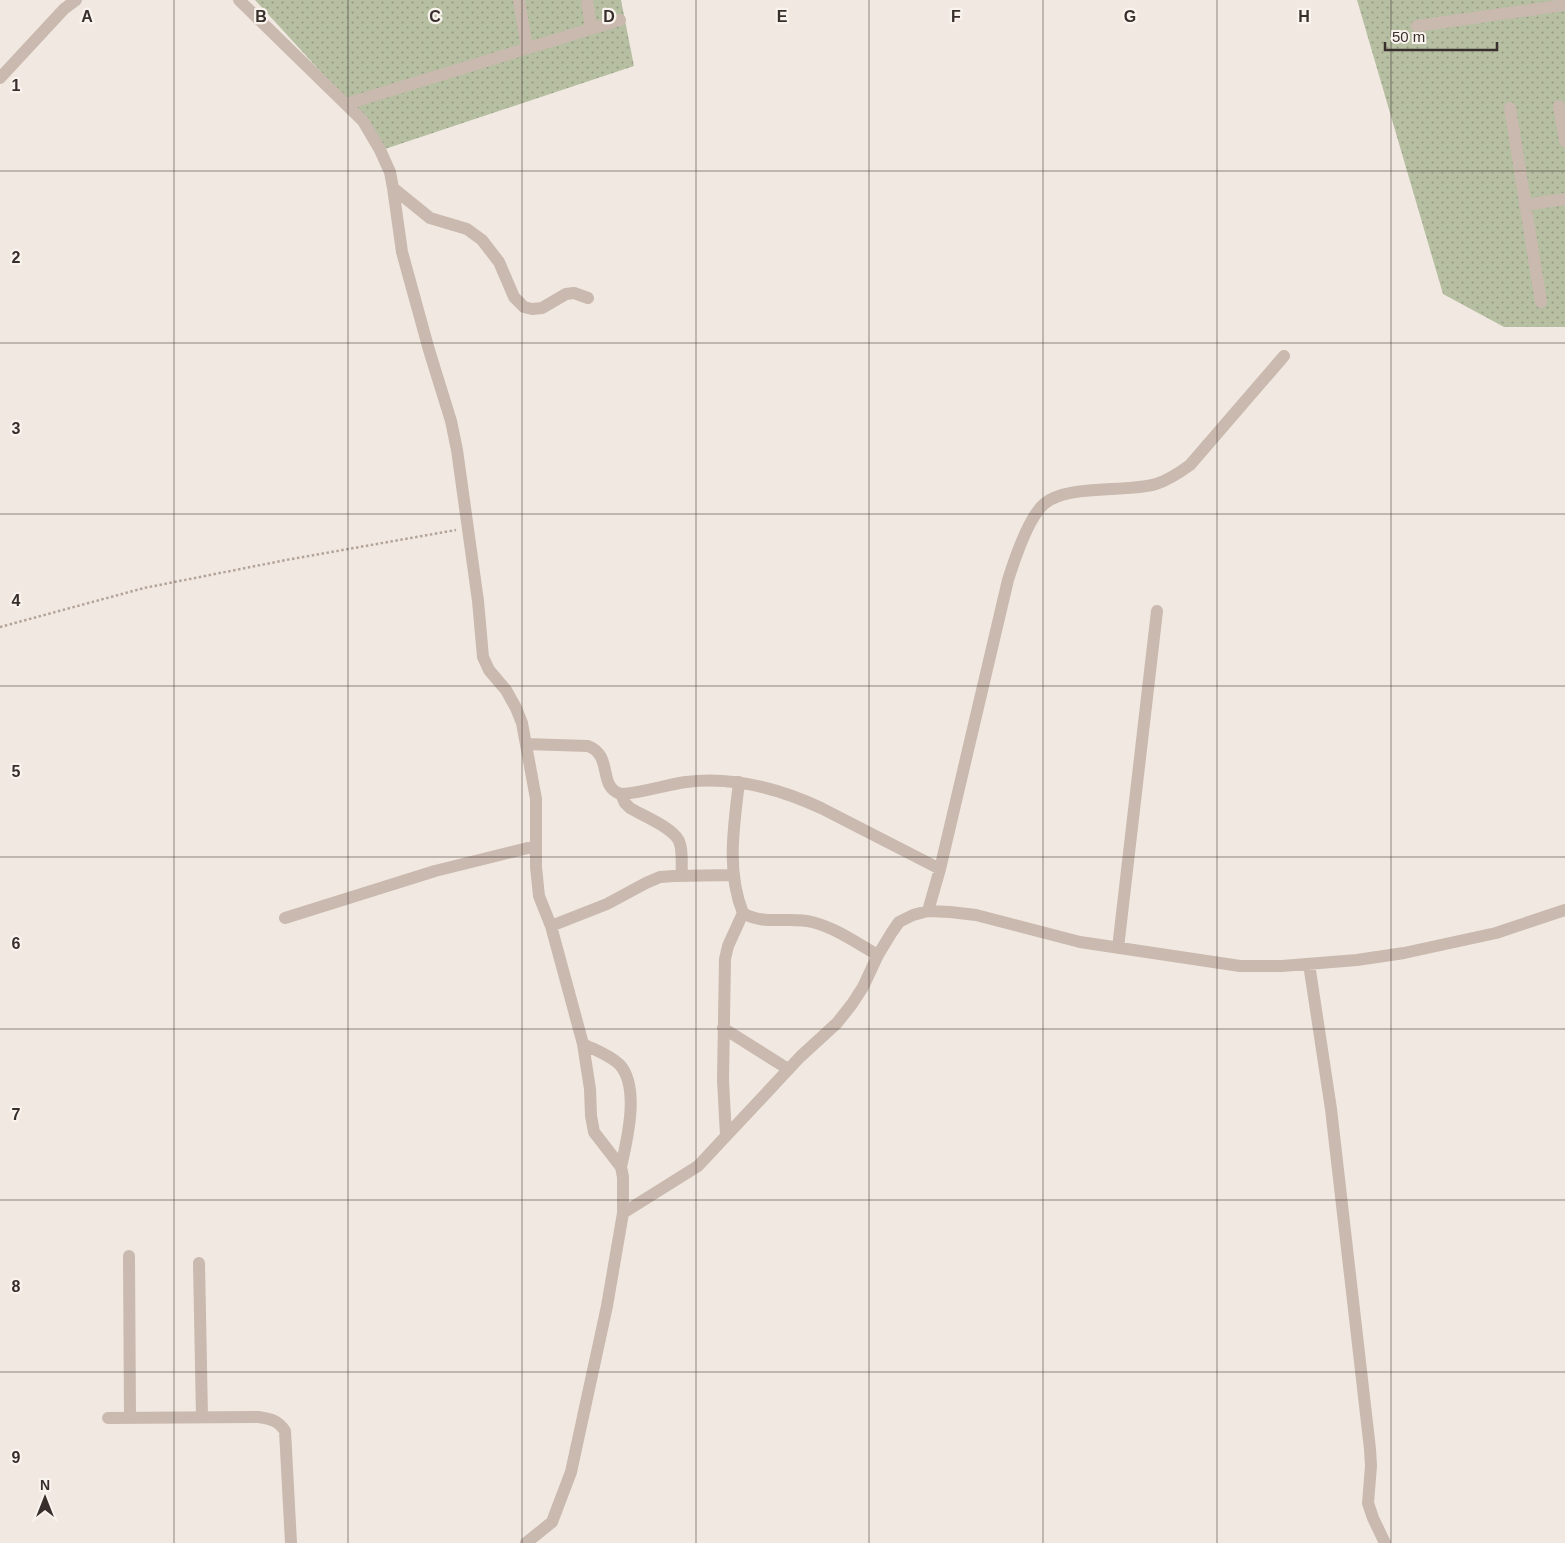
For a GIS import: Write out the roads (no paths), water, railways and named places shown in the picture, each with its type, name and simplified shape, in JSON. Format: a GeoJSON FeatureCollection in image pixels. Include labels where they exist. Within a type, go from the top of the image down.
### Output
{"type":"FeatureCollection","features":[{"type":"Feature","properties":{"kind":"street"},"geometry":{"type":"LineString","coordinates":[[0,78],[64,10],[76,0]]}},
{"type":"Feature","properties":{"kind":"street"},"geometry":{"type":"LineString","coordinates":[[239,0],[363,121],[390,172],[402,252],[458,450],[478,601],[483,657],[489,670],[506,690],[522,723],[536,799],[536,867],[539,896],[551,926],[583,1044],[590,1089],[590,1116],[594,1132],[621,1167]]}},
{"type":"Feature","properties":{"kind":"street"},"geometry":{"type":"LineString","coordinates":[[519,0],[527,48]]}},
{"type":"Feature","properties":{"kind":"street"},"geometry":{"type":"LineString","coordinates":[[587,0],[592,28]]}},
{"type":"Feature","properties":{"kind":"street"},"geometry":{"type":"LineString","coordinates":[[1417,26],[1565,4]]}},
{"type":"Feature","properties":{"kind":"street"},"geometry":{"type":"LineString","coordinates":[[346,104],[620,20]]}},
{"type":"Feature","properties":{"kind":"street"},"geometry":{"type":"LineString","coordinates":[[1559,106],[1565,141]]}},
{"type":"Feature","properties":{"kind":"street"},"geometry":{"type":"LineString","coordinates":[[1510,108],[1541,302]]}},
{"type":"Feature","properties":{"kind":"street"},"geometry":{"type":"LineString","coordinates":[[393,188],[430,218],[467,229],[482,240],[499,262],[514,297],[524,307],[532,309],[542,308],[566,294],[574,293],[588,298]]}},
{"type":"Feature","properties":{"kind":"street"},"geometry":{"type":"LineString","coordinates":[[1525,205],[1565,199]]}},
{"type":"Feature","properties":{"kind":"street"},"geometry":{"type":"LineString","coordinates":[[928,911],[940,869],[1008,580],[1014,560],[1033,517],[1043,504],[1056,496],[1135,488],[1157,484],[1173,477],[1190,465],[1284,356]]}},
{"type":"Feature","properties":{"kind":"street"},"geometry":{"type":"LineString","coordinates":[[1118,948],[1157,611]]}},
{"type":"Feature","properties":{"kind":"street"},"geometry":{"type":"LineString","coordinates":[[526,744],[588,746],[596,750],[601,755],[610,786],[614,792],[621,794],[699,781],[739,782],[765,786],[800,798],[940,869]]}},
{"type":"Feature","properties":{"kind":"street"},"geometry":{"type":"LineString","coordinates":[[739,782],[732,844],[734,875],[740,905],[744,913],[759,920],[803,920],[824,925],[878,955]]}},
{"type":"Feature","properties":{"kind":"street"},"geometry":{"type":"LineString","coordinates":[[621,794],[625,803],[630,808],[671,831],[677,838],[680,844],[682,876]]}},
{"type":"Feature","properties":{"kind":"street"},"geometry":{"type":"LineString","coordinates":[[285,918],[435,871],[536,846]]}},
{"type":"Feature","properties":{"kind":"street"},"geometry":{"type":"LineString","coordinates":[[551,926],[607,904],[646,882],[660,877],[734,875]]}},
{"type":"Feature","properties":{"kind":"street"},"geometry":{"type":"LineString","coordinates":[[623,1213],[698,1166],[788,1069],[837,1023],[863,987],[878,955],[900,922],[913,915],[928,911],[976,915],[1080,942],[1240,966],[1309,964],[1357,960],[1404,953],[1496,933],[1565,910]]}},
{"type":"Feature","properties":{"kind":"street"},"geometry":{"type":"LineString","coordinates":[[726,1136],[723,1080],[724,959],[728,946],[744,913]]}},
{"type":"Feature","properties":{"kind":"street"},"geometry":{"type":"LineString","coordinates":[[1309,964],[1331,1109],[1370,1449],[1371,1466],[1368,1503],[1385,1543]]}},
{"type":"Feature","properties":{"kind":"street"},"geometry":{"type":"LineString","coordinates":[[723,1028],[788,1069]]}},
{"type":"Feature","properties":{"kind":"street"},"geometry":{"type":"LineString","coordinates":[[526,1543],[552,1522],[571,1472],[607,1306],[623,1213],[623,1177],[621,1167],[628,1139],[629,1082],[626,1074],[614,1060],[583,1044]]}},
{"type":"Feature","properties":{"kind":"street"},"geometry":{"type":"LineString","coordinates":[[129,1256],[130,1418]]}},
{"type":"Feature","properties":{"kind":"street"},"geometry":{"type":"LineString","coordinates":[[199,1263],[202,1417]]}},
{"type":"Feature","properties":{"kind":"street"},"geometry":{"type":"LineString","coordinates":[[108,1418],[258,1417],[274,1419],[285,1431],[291,1543]]}}]}
